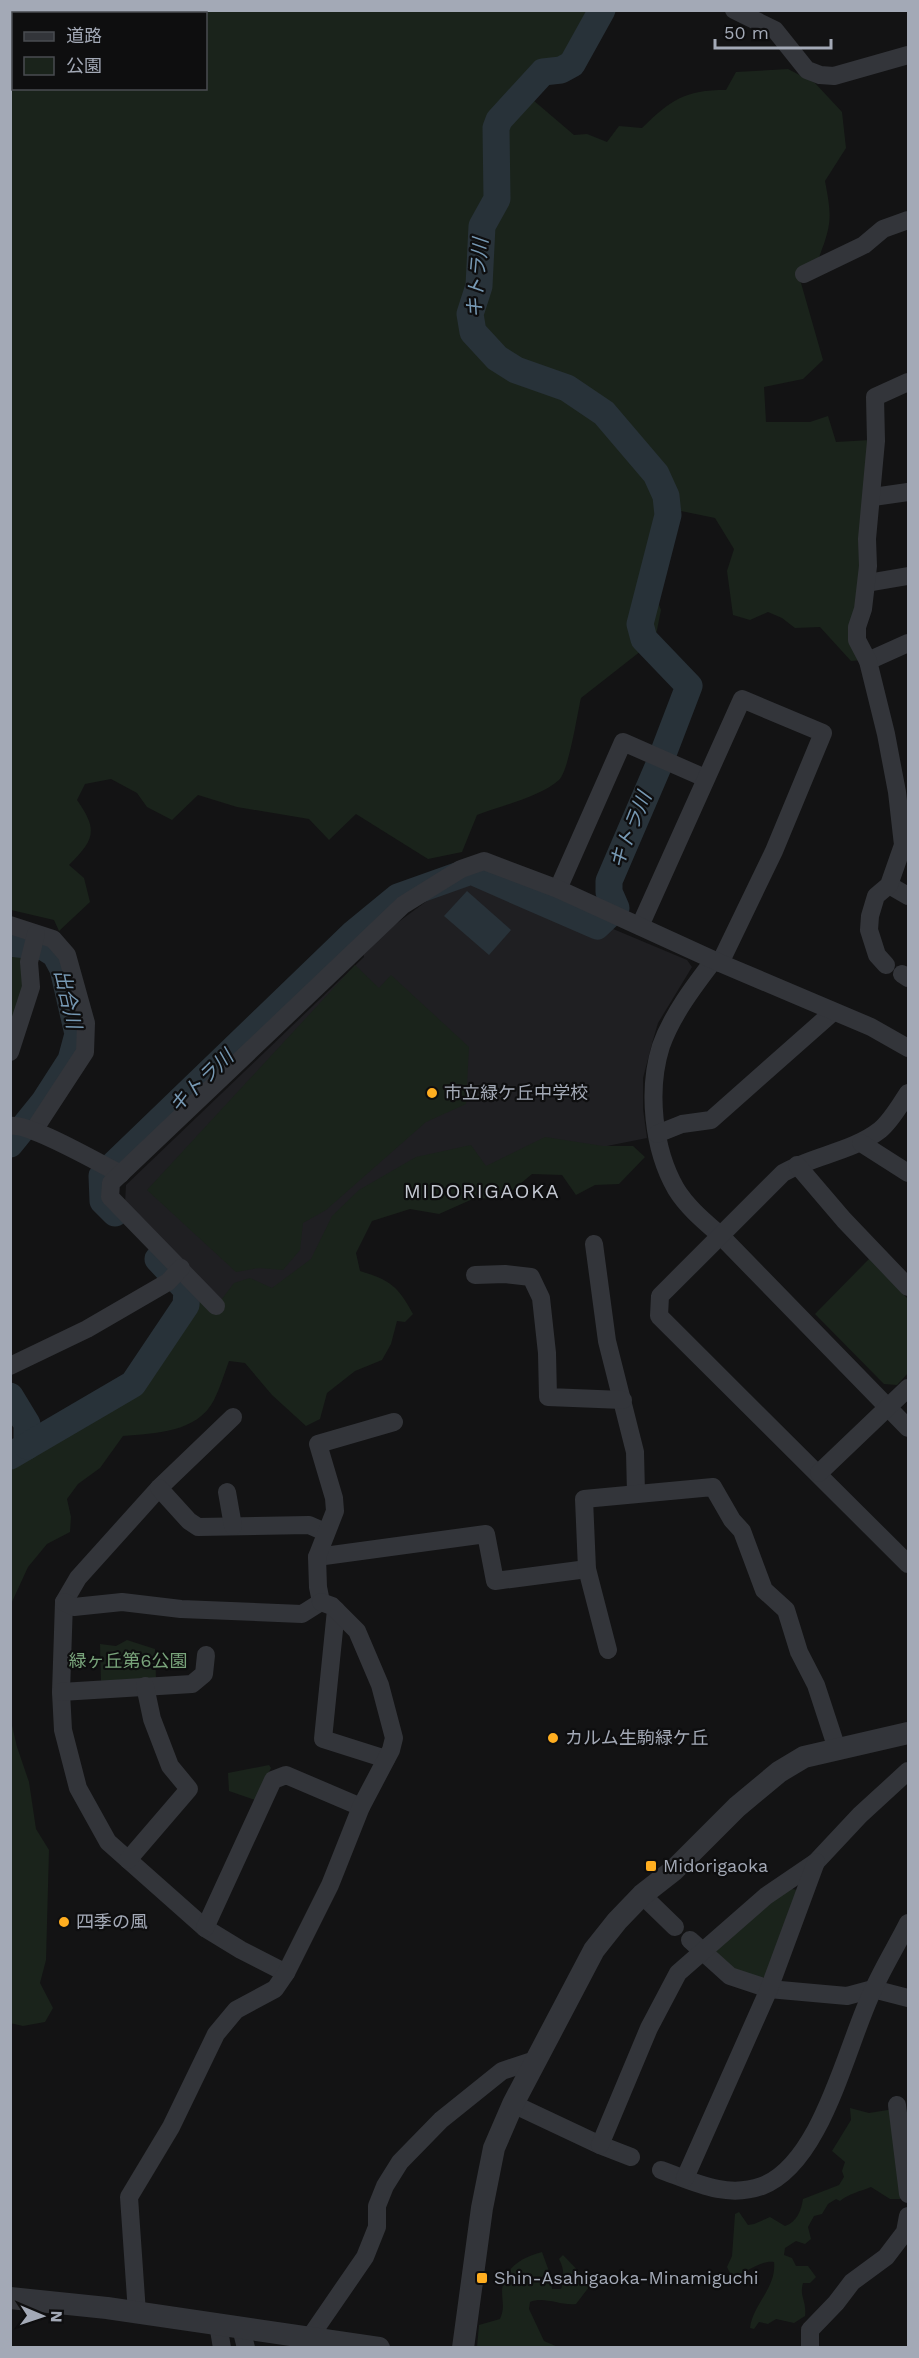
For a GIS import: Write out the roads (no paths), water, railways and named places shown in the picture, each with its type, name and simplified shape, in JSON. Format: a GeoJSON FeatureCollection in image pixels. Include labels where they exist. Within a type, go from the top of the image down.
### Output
{"type":"FeatureCollection","features":[{"type":"Feature","properties":{"kind":"street"},"geometry":{"type":"LineString","coordinates":[[734,10],[775,30],[807,70],[820,75],[834,76],[909,55]]}},
{"type":"Feature","properties":{"kind":"street"},"geometry":{"type":"LineString","coordinates":[[804,274],[864,246],[884,229],[909,220]]}},
{"type":"Feature","properties":{"kind":"street"},"geometry":{"type":"LineString","coordinates":[[899,972],[877,955],[869,930],[870,916],[876,896],[889,885],[903,845],[903,793],[868,662],[857,640],[857,627],[863,609],[867,583],[867,539],[873,497],[876,441],[874,397],[909,382]]}},
{"type":"Feature","properties":{"kind":"street"},"geometry":{"type":"LineString","coordinates":[[873,497],[909,492]]}},
{"type":"Feature","properties":{"kind":"street"},"geometry":{"type":"LineString","coordinates":[[867,583],[909,576]]}},
{"type":"Feature","properties":{"kind":"street"},"geometry":{"type":"LineString","coordinates":[[868,662],[909,643]]}},
{"type":"Feature","properties":{"kind":"street"},"geometry":{"type":"LineString","coordinates":[[640,926],[741,699],[823,733],[774,851],[717,962],[677,1014],[661,1046],[654,1080],[653,1108],[657,1134],[676,1188],[694,1212],[909,1428]]}},
{"type":"Feature","properties":{"kind":"street"},"geometry":{"type":"LineString","coordinates":[[558,889],[623,742],[705,778]]}},
{"type":"Feature","properties":{"kind":"street"},"geometry":{"type":"LineString","coordinates":[[216,1306],[110,1197],[111,1183],[403,905],[461,869],[484,861],[558,889],[717,962],[871,1027],[909,1048]]}},
{"type":"Feature","properties":{"kind":"street"},"geometry":{"type":"LineString","coordinates":[[889,885],[909,896]]}},
{"type":"Feature","properties":{"kind":"street"},"geometry":{"type":"LineString","coordinates":[[10,926],[53,939],[68,955],[86,1023],[86,1052],[34,1130]]}},
{"type":"Feature","properties":{"kind":"street"},"geometry":{"type":"LineString","coordinates":[[10,1052],[31,987],[29,962],[36,934]]}},
{"type":"Feature","properties":{"kind":"street"},"geometry":{"type":"LineString","coordinates":[[657,1134],[682,1124],[711,1120],[833,1012]]}},
{"type":"Feature","properties":{"kind":"street"},"geometry":{"type":"LineString","coordinates":[[905,1104],[882,1129],[861,1143],[797,1165],[783,1173],[660,1296],[659,1316],[909,1564]]}},
{"type":"Feature","properties":{"kind":"street"},"geometry":{"type":"LineString","coordinates":[[10,1126],[17,1125],[34,1130],[121,1174]]}},
{"type":"Feature","properties":{"kind":"street"},"geometry":{"type":"LineString","coordinates":[[861,1143],[909,1173]]}},
{"type":"Feature","properties":{"kind":"street"},"geometry":{"type":"LineString","coordinates":[[797,1165],[844,1220],[909,1287]]}},
{"type":"Feature","properties":{"kind":"street"},"geometry":{"type":"LineString","coordinates":[[594,1244],[607,1341],[635,1452],[636,1493]]}},
{"type":"Feature","properties":{"kind":"street"},"geometry":{"type":"LineString","coordinates":[[10,1366],[87,1329],[168,1282],[181,1268]]}},
{"type":"Feature","properties":{"kind":"street"},"geometry":{"type":"LineString","coordinates":[[475,1275],[505,1274],[531,1277],[541,1298],[547,1353],[548,1397],[623,1400]]}},
{"type":"Feature","properties":{"kind":"street"},"geometry":{"type":"LineString","coordinates":[[819,1473],[909,1388]]}},
{"type":"Feature","properties":{"kind":"street"},"geometry":{"type":"LineString","coordinates":[[233,1417],[159,1488],[78,1578],[64,1602],[61,1692],[63,1730],[78,1788],[108,1842],[205,1928],[286,1973]]}},
{"type":"Feature","properties":{"kind":"street"},"geometry":{"type":"LineString","coordinates":[[137,2313],[129,2197],[171,2127],[216,2034],[236,2010],[275,1989],[286,1973],[330,1885],[361,1807],[386,1759],[394,1738],[383,1693],[357,1631],[328,1606],[318,1587],[317,1557],[335,1511],[334,1498],[318,1443],[394,1422]]}},
{"type":"Feature","properties":{"kind":"street"},"geometry":{"type":"LineString","coordinates":[[608,1650],[587,1569],[584,1498],[713,1487],[732,1520],[742,1531],[764,1590],[786,1610],[799,1652],[816,1685],[837,1749]]}},
{"type":"Feature","properties":{"kind":"street"},"geometry":{"type":"LineString","coordinates":[[159,1488],[189,1521],[198,1527],[309,1525],[325,1532]]}},
{"type":"Feature","properties":{"kind":"street"},"geometry":{"type":"LineString","coordinates":[[227,1492],[233,1526]]}},
{"type":"Feature","properties":{"kind":"street"},"geometry":{"type":"LineString","coordinates":[[317,1557],[486,1534],[495,1581],[587,1569]]}},
{"type":"Feature","properties":{"kind":"street"},"geometry":{"type":"LineString","coordinates":[[64,1602],[74,1607],[122,1602],[181,1609],[302,1614],[328,1606]]}},
{"type":"Feature","properties":{"kind":"street"},"geometry":{"type":"LineString","coordinates":[[328,1606],[323,1740],[386,1759]]}},
{"type":"Feature","properties":{"kind":"street"},"geometry":{"type":"LineString","coordinates":[[61,1692],[192,1684],[204,1674],[206,1655]]}},
{"type":"Feature","properties":{"kind":"street"},"geometry":{"type":"LineString","coordinates":[[128,1860],[189,1789],[171,1766],[152,1719],[145,1686]]}},
{"type":"Feature","properties":{"kind":"street"},"geometry":{"type":"LineString","coordinates":[[463,2348],[482,2208],[494,2148],[535,2060],[594,1950],[642,1894],[674,1870],[736,1807],[778,1772],[804,1757],[909,1733]]}},
{"type":"Feature","properties":{"kind":"street"},"geometry":{"type":"LineString","coordinates":[[600,2145],[649,2028],[678,1973],[696,1945],[816,1862],[860,1815],[909,1771]]}},
{"type":"Feature","properties":{"kind":"street"},"geometry":{"type":"LineString","coordinates":[[205,1928],[273,1780],[286,1776],[361,1807]]}},
{"type":"Feature","properties":{"kind":"street"},"geometry":{"type":"LineString","coordinates":[[684,2178],[769,1989],[816,1862]]}},
{"type":"Feature","properties":{"kind":"street"},"geometry":{"type":"LineString","coordinates":[[642,1894],[675,1927]]}},
{"type":"Feature","properties":{"kind":"street"},"geometry":{"type":"LineString","coordinates":[[661,2170],[706,2188],[732,2191],[762,2186],[785,2173],[804,2151],[833,2094],[873,1989],[909,1923]]}},
{"type":"Feature","properties":{"kind":"street"},"geometry":{"type":"LineString","coordinates":[[696,1945],[730,1976],[769,1989],[847,1996],[873,1989],[909,1998]]}},
{"type":"Feature","properties":{"kind":"street"},"geometry":{"type":"LineString","coordinates":[[310,2337],[365,2257],[377,2227],[377,2205],[385,2186],[400,2162],[441,2120],[502,2071],[535,2060]]}},
{"type":"Feature","properties":{"kind":"street"},"geometry":{"type":"LineString","coordinates":[[513,2104],[631,2157]]}},
{"type":"Feature","properties":{"kind":"street"},"geometry":{"type":"LineString","coordinates":[[897,2105],[909,2194]]}},
{"type":"Feature","properties":{"kind":"street"},"geometry":{"type":"LineString","coordinates":[[810,2348],[810,2330],[852,2282],[886,2257],[905,2232],[909,2216]]}},
{"type":"Feature","properties":{"kind":"street"},"geometry":{"type":"LineString","coordinates":[[11,2299],[218,2324],[243,2338],[310,2337],[379,2348]]}},
{"type":"Feature","properties":{"kind":"street"},"geometry":{"type":"LineString","coordinates":[[218,2324],[222,2348]]}},
{"type":"Feature","properties":{"kind":"waterway","name":"キトラ川"},"geometry":{"type":"LineString","coordinates":[[115,1213],[103,1201],[102,1176],[353,934],[398,897],[471,871],[597,926],[616,908],[609,892],[609,881],[658,767],[689,686],[644,639],[640,624],[668,515],[666,496],[656,474],[604,413],[567,388],[516,370],[497,358],[473,332],[470,314],[479,286],[482,226],[497,199],[496,128],[499,120],[543,72],[561,70],[572,64],[602,10]]}},
{"type":"Feature","properties":{"kind":"waterway","name":"出合川"},"geometry":{"type":"LineString","coordinates":[[10,943],[44,947],[55,954],[63,969],[78,1034],[71,1060],[44,1102],[10,1144]]}},
{"type":"Feature","properties":{"kind":"waterway","name":"キトラ川"},"geometry":{"type":"LineString","coordinates":[[27,1446],[133,1384],[186,1305],[187,1290],[158,1259]]}},
{"type":"Feature","properties":{"kind":"waterway","name":"出合川"},"geometry":{"type":"LineString","coordinates":[[10,1396],[27,1424],[27,1446],[10,1456]]}},
{"type":"Feature","properties":{"kind":"place","name":"市立緑ケ丘中学校"},"geometry":{"type":"Point","coordinates":[432,1093]}},
{"type":"Feature","properties":{"kind":"place","name":"カルム生駒緑ケ丘"},"geometry":{"type":"Point","coordinates":[553,1738]}},
{"type":"Feature","properties":{"kind":"place","name":"Midorigaoka"},"geometry":{"type":"Point","coordinates":[651,1866]}},
{"type":"Feature","properties":{"kind":"place","name":"四季の風"},"geometry":{"type":"Point","coordinates":[64,1922]}},
{"type":"Feature","properties":{"kind":"place","name":"Shin-Asahigaoka-Minamiguchi"},"geometry":{"type":"Point","coordinates":[482,2278]}},
{"type":"Feature","properties":{"kind":"district","name":"MIDORIGAOKA"},"geometry":{"type":"Point","coordinates":[482,1191]}},
{"type":"Feature","properties":{"kind":"park label","name":"緑ヶ丘第6公園"},"geometry":{"type":"Point","coordinates":[128,1661]}}]}
